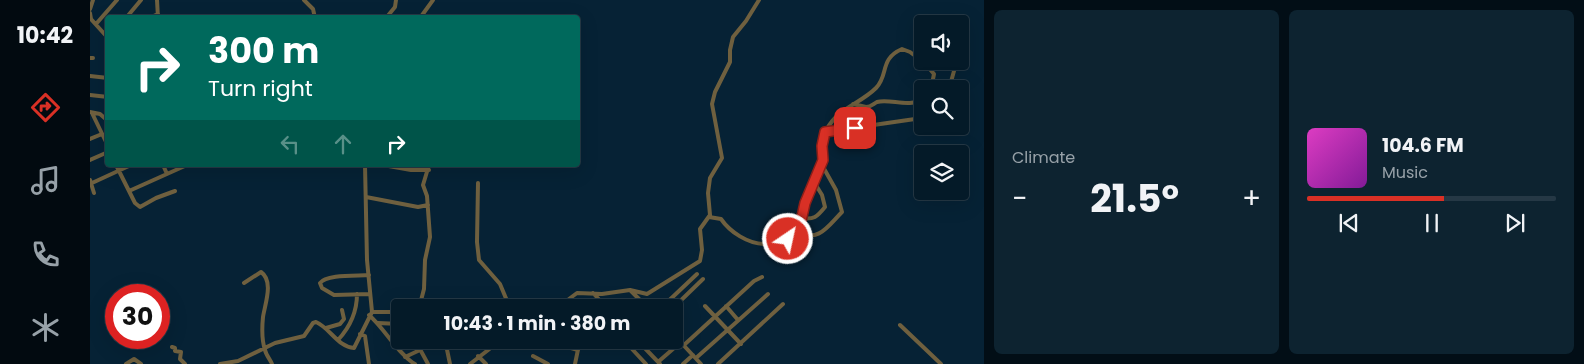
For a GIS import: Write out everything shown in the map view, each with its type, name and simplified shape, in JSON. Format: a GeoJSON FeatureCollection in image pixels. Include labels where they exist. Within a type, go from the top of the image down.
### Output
{"type":"FeatureCollection","features":[{"type":"Feature","properties":{"kind":"street"},"geometry":{"type":"LineString","coordinates":[[90,10],[93,0]]}},
{"type":"Feature","properties":{"kind":"street"},"geometry":{"type":"LineString","coordinates":[[96,24],[117,0]]}},
{"type":"Feature","properties":{"kind":"street"},"geometry":{"type":"LineString","coordinates":[[128,15],[141,0]]}},
{"type":"Feature","properties":{"kind":"street"},"geometry":{"type":"LineString","coordinates":[[157,0],[158,15]]}},
{"type":"Feature","properties":{"kind":"street"},"geometry":{"type":"LineString","coordinates":[[304,0],[313,9],[314,15]]}},
{"type":"Feature","properties":{"kind":"street"},"geometry":{"type":"LineString","coordinates":[[388,15],[395,6],[396,0]]}},
{"type":"Feature","properties":{"kind":"street"},"geometry":{"type":"LineString","coordinates":[[422,15],[433,0]]}},
{"type":"Feature","properties":{"kind":"street"},"geometry":{"type":"LineString","coordinates":[[571,299],[577,293],[602,294],[630,290],[647,294],[700,261],[702,250],[700,229],[709,217],[710,178],[722,158],[712,104],[715,92],[730,62],[733,37],[759,0]]}},
{"type":"Feature","properties":{"kind":"street"},"geometry":{"type":"LineString","coordinates":[[90,13],[91,19],[105,34]]}},
{"type":"Feature","properties":{"kind":"street"},"geometry":{"type":"LineString","coordinates":[[709,217],[721,219],[728,230],[757,244],[774,244],[788,239],[797,232],[814,182],[822,165],[825,132],[840,112],[877,87],[889,57],[894,52],[902,49],[914,55]]}},
{"type":"Feature","properties":{"kind":"street"},"geometry":{"type":"LineString","coordinates":[[90,76],[105,78]]}},
{"type":"Feature","properties":{"kind":"street"},"geometry":{"type":"LineString","coordinates":[[90,95],[105,97]]}},
{"type":"Feature","properties":{"kind":"street"},"geometry":{"type":"LineString","coordinates":[[854,104],[866,107],[877,102],[914,102]]}},
{"type":"Feature","properties":{"kind":"street"},"geometry":{"type":"LineString","coordinates":[[91,113],[100,114],[105,118]]}},
{"type":"Feature","properties":{"kind":"street"},"geometry":{"type":"LineString","coordinates":[[91,113],[105,140]]}},
{"type":"Feature","properties":{"kind":"street"},"geometry":{"type":"LineString","coordinates":[[825,132],[914,119]]}},
{"type":"Feature","properties":{"kind":"street"},"geometry":{"type":"LineString","coordinates":[[90,139],[102,134]]}},
{"type":"Feature","properties":{"kind":"street"},"geometry":{"type":"LineString","coordinates":[[90,160],[105,153]]}},
{"type":"Feature","properties":{"kind":"street"},"geometry":{"type":"LineString","coordinates":[[797,232],[808,236],[818,235],[842,212],[836,190],[822,165]]}},
{"type":"Feature","properties":{"kind":"street"},"geometry":{"type":"LineString","coordinates":[[117,167],[129,192],[140,207],[156,198],[175,191]]}},
{"type":"Feature","properties":{"kind":"street"},"geometry":{"type":"LineString","coordinates":[[94,193],[91,181],[127,167]]}},
{"type":"Feature","properties":{"kind":"street"},"geometry":{"type":"LineString","coordinates":[[164,167],[167,174]]}},
{"type":"Feature","properties":{"kind":"street"},"geometry":{"type":"LineString","coordinates":[[129,192],[183,167]]}},
{"type":"Feature","properties":{"kind":"street"},"geometry":{"type":"LineString","coordinates":[[220,364],[238,362],[265,348],[304,336],[313,323],[316,322],[348,347],[354,348],[370,313],[365,167]]}},
{"type":"Feature","properties":{"kind":"street"},"geometry":{"type":"LineString","coordinates":[[394,167],[411,170],[429,170],[423,184],[428,205],[430,238],[425,260],[424,289],[421,299]]}},
{"type":"Feature","properties":{"kind":"street"},"geometry":{"type":"LineString","coordinates":[[801,218],[813,219],[818,217],[825,207],[822,195],[814,182]]}},
{"type":"Feature","properties":{"kind":"street"},"geometry":{"type":"LineString","coordinates":[[478,183],[477,242],[479,260],[500,284],[506,299]]}},
{"type":"Feature","properties":{"kind":"street"},"geometry":{"type":"LineString","coordinates":[[366,197],[418,207],[428,205]]}},
{"type":"Feature","properties":{"kind":"street"},"geometry":{"type":"LineString","coordinates":[[244,283],[261,272],[265,276],[268,286],[263,318],[265,348],[272,364]]}},
{"type":"Feature","properties":{"kind":"street"},"geometry":{"type":"LineString","coordinates":[[671,299],[697,274]]}},
{"type":"Feature","properties":{"kind":"street"},"geometry":{"type":"LineString","coordinates":[[369,275],[330,277],[320,283],[322,288],[334,295],[370,294]]}},
{"type":"Feature","properties":{"kind":"street"},"geometry":{"type":"LineString","coordinates":[[683,343],[754,281],[762,277]]}},
{"type":"Feature","properties":{"kind":"street"},"geometry":{"type":"LineString","coordinates":[[682,299],[703,279]]}},
{"type":"Feature","properties":{"kind":"street"},"geometry":{"type":"LineString","coordinates":[[630,290],[640,299]]}},
{"type":"Feature","properties":{"kind":"street"},"geometry":{"type":"LineString","coordinates":[[593,293],[599,299]]}},
{"type":"Feature","properties":{"kind":"street"},"geometry":{"type":"LineString","coordinates":[[338,340],[344,334],[357,307],[357,294]]}},
{"type":"Feature","properties":{"kind":"street"},"geometry":{"type":"LineString","coordinates":[[683,364],[695,357],[728,330],[768,294]]}},
{"type":"Feature","properties":{"kind":"street"},"geometry":{"type":"LineString","coordinates":[[718,364],[783,304]]}},
{"type":"Feature","properties":{"kind":"street"},"geometry":{"type":"LineString","coordinates":[[705,306],[741,344]]}},
{"type":"Feature","properties":{"kind":"street"},"geometry":{"type":"LineString","coordinates":[[726,306],[738,320]]}},
{"type":"Feature","properties":{"kind":"street"},"geometry":{"type":"LineString","coordinates":[[326,328],[342,322],[344,319],[342,310]]}},
{"type":"Feature","properties":{"kind":"street"},"geometry":{"type":"LineString","coordinates":[[370,313],[391,312]]}},
{"type":"Feature","properties":{"kind":"street"},"geometry":{"type":"LineString","coordinates":[[370,313],[391,339]]}},
{"type":"Feature","properties":{"kind":"street"},"geometry":{"type":"LineString","coordinates":[[378,323],[391,324]]}},
{"type":"Feature","properties":{"kind":"street"},"geometry":{"type":"LineString","coordinates":[[900,325],[941,364]]}},
{"type":"Feature","properties":{"kind":"street"},"geometry":{"type":"LineString","coordinates":[[360,334],[364,336],[370,364]]}},
{"type":"Feature","properties":{"kind":"street"},"geometry":{"type":"LineString","coordinates":[[683,345],[701,364]]}},
{"type":"Feature","properties":{"kind":"street"},"geometry":{"type":"LineString","coordinates":[[172,347],[175,348],[175,351],[181,352],[180,359],[184,364]]}},
{"type":"Feature","properties":{"kind":"street"},"geometry":{"type":"LineString","coordinates":[[399,349],[405,357],[415,364]]}},
{"type":"Feature","properties":{"kind":"street"},"geometry":{"type":"LineString","coordinates":[[445,349],[450,364]]}},
{"type":"Feature","properties":{"kind":"street"},"geometry":{"type":"LineString","coordinates":[[470,364],[488,349]]}},
{"type":"Feature","properties":{"kind":"street"},"geometry":{"type":"LineString","coordinates":[[575,349],[578,350],[575,364]]}},
{"type":"Feature","properties":{"kind":"street"},"geometry":{"type":"LineString","coordinates":[[632,349],[646,364]]}},
{"type":"Feature","properties":{"kind":"street"},"geometry":{"type":"LineString","coordinates":[[646,349],[659,363],[676,349]]}},
{"type":"Feature","properties":{"kind":"street"},"geometry":{"type":"LineString","coordinates":[[405,357],[420,350],[428,364]]}},
{"type":"Feature","properties":{"kind":"street"},"geometry":{"type":"LineString","coordinates":[[478,356],[486,364]]}},
{"type":"Feature","properties":{"kind":"street"},"geometry":{"type":"LineString","coordinates":[[533,356],[548,364]]}},
{"type":"Feature","properties":{"kind":"street"},"geometry":{"type":"LineString","coordinates":[[126,364],[134,359],[141,364]]}},
{"type":"Feature","properties":{"kind":"street"},"geometry":{"type":"LineString","coordinates":[[723,359],[728,364]]}},
{"type":"Feature","properties":{"kind":"route"},"geometry":{"type":"LineString","coordinates":[[788,239],[799,230],[805,203],[823,160],[822,146],[825,132],[855,128]]}}]}
